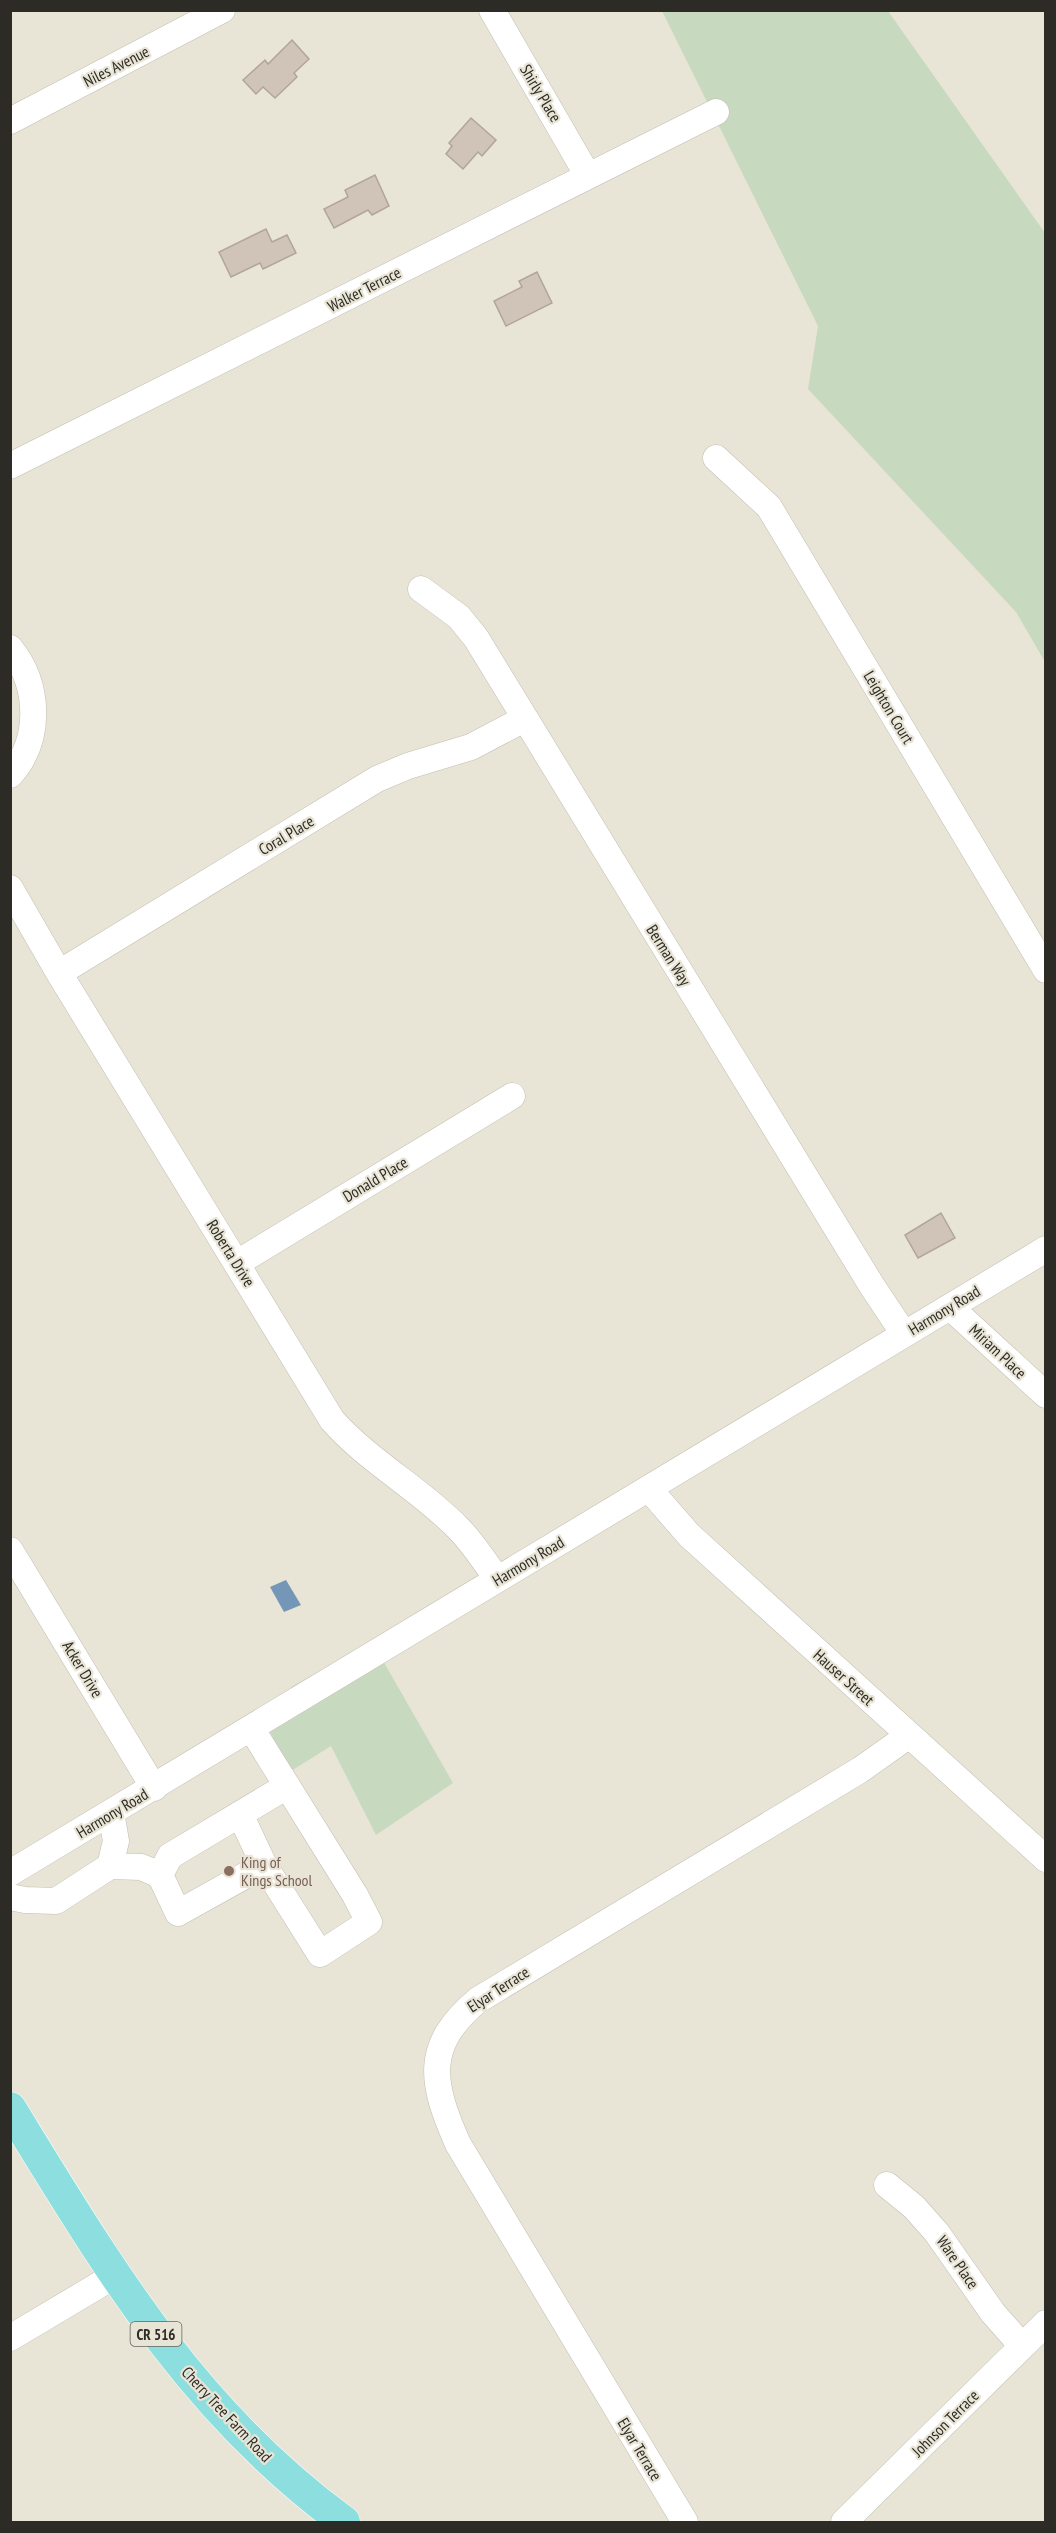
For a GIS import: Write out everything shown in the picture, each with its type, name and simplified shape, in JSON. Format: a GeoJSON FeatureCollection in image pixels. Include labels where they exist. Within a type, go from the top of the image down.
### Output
{"type":"FeatureCollection","features":[{"type":"Feature","properties":{"kind":"main road","name":"Cherry Tree Farm Road"},"geometry":{"type":"LineString","coordinates":[[10,2108],[114,2276],[164,2346],[226,2418],[305,2492],[344,2523]]}},
{"type":"Feature","properties":{"kind":"street","name":"Niles Avenue"},"geometry":{"type":"LineString","coordinates":[[10,121],[222,10]]}},
{"type":"Feature","properties":{"kind":"street","name":"Shirly Place"},"geometry":{"type":"LineString","coordinates":[[492,10],[588,176]]}},
{"type":"Feature","properties":{"kind":"street","name":"Walker Terrace"},"geometry":{"type":"LineString","coordinates":[[10,466],[716,112]]}},
{"type":"Feature","properties":{"kind":"street","name":"Leighton Court"},"geometry":{"type":"LineString","coordinates":[[716,458],[769,507],[1046,970]]}},
{"type":"Feature","properties":{"kind":"street","name":"Berman Way"},"geometry":{"type":"LineString","coordinates":[[421,589],[469,627],[904,1334]]}},
{"type":"Feature","properties":{"kind":"street"},"geometry":{"type":"LineString","coordinates":[[10,648],[25,672],[32,694],[34,720],[29,746],[21,764],[10,775]]}},
{"type":"Feature","properties":{"kind":"street","name":"Coral Place"},"geometry":{"type":"LineString","coordinates":[[59,974],[377,779],[408,766],[471,747],[524,719]]}},
{"type":"Feature","properties":{"kind":"street","name":"Roberta Drive"},"geometry":{"type":"LineString","coordinates":[[10,888],[59,974],[332,1420],[359,1449],[457,1527],[497,1579]]}},
{"type":"Feature","properties":{"kind":"street","name":"Donald Place"},"geometry":{"type":"LineString","coordinates":[[237,1263],[512,1096]]}},
{"type":"Feature","properties":{"kind":"street","name":"Harmony Road"},"geometry":{"type":"LineString","coordinates":[[10,1873],[1046,1249]]}},
{"type":"Feature","properties":{"kind":"street","name":"Miriam Place"},"geometry":{"type":"LineString","coordinates":[[950,1307],[1046,1395]]}},
{"type":"Feature","properties":{"kind":"street","name":"Hauser Street"},"geometry":{"type":"LineString","coordinates":[[649,1489],[688,1535],[1046,1859]]}},
{"type":"Feature","properties":{"kind":"street","name":"Acker Drive"},"geometry":{"type":"LineString","coordinates":[[10,1550],[154,1788]]}},
{"type":"Feature","properties":{"kind":"street"},"geometry":{"type":"LineString","coordinates":[[240,1814],[264,1865],[320,1954],[369,1922],[355,1895],[251,1728]]}},
{"type":"Feature","properties":{"kind":"street","name":"Elyar Terrace"},"geometry":{"type":"LineString","coordinates":[[685,2523],[458,2144],[440,2096],[437,2068],[439,2050],[446,2032],[478,2000],[860,1770],[908,1736]]}},
{"type":"Feature","properties":{"kind":"street"},"geometry":{"type":"LineString","coordinates":[[160,1875],[170,1856],[287,1786]]}},
{"type":"Feature","properties":{"kind":"street"},"geometry":{"type":"LineString","coordinates":[[110,1866],[116,1841],[111,1813]]}},
{"type":"Feature","properties":{"kind":"street"},"geometry":{"type":"LineString","coordinates":[[10,1897],[56,1901],[110,1866],[141,1867],[160,1875],[178,1913],[264,1865]]}},
{"type":"Feature","properties":{"kind":"street","name":"Ware Place"},"geometry":{"type":"LineString","coordinates":[[887,2186],[914,2207],[937,2233],[993,2313],[1022,2346]]}},
{"type":"Feature","properties":{"kind":"street"},"geometry":{"type":"LineString","coordinates":[[10,2338],[114,2276]]}},
{"type":"Feature","properties":{"kind":"street","name":"Johnson Terrace"},"geometry":{"type":"LineString","coordinates":[[844,2523],[1046,2323]]}},
{"type":"Feature","properties":{"kind":"green space"},"geometry":{"type":"Polygon","coordinates":[[[662,11],[888,11],[1045,233],[1045,662],[1016,612],[808,389],[818,326],[662,11]]]}},
{"type":"Feature","properties":{"kind":"green space"},"geometry":{"type":"Polygon","coordinates":[[[345,1657],[382,1659],[453,1783],[376,1835],[331,1746],[291,1771],[268,1728],[304,1706],[291,1687],[345,1657]]]}},
{"type":"Feature","properties":{"kind":"water"},"geometry":{"type":"Polygon","coordinates":[[[286,1580],[301,1605],[284,1612],[270,1587],[286,1580]]]}},
{"type":"Feature","properties":{"kind":"building"},"geometry":{"type":"Polygon","coordinates":[[[292,40],[309,59],[294,73],[297,77],[275,98],[263,87],[256,94],[243,80],[265,60],[268,64],[292,40]]]}},
{"type":"Feature","properties":{"kind":"building"},"geometry":{"type":"Polygon","coordinates":[[[471,118],[496,140],[482,156],[478,152],[463,169],[446,154],[452,146],[449,143],[471,118]]]}},
{"type":"Feature","properties":{"kind":"building"},"geometry":{"type":"Polygon","coordinates":[[[375,175],[389,206],[372,215],[368,210],[334,228],[324,209],[348,197],[345,190],[375,175]]]}},
{"type":"Feature","properties":{"kind":"building"},"geometry":{"type":"Polygon","coordinates":[[[266,229],[272,242],[287,235],[296,253],[263,269],[260,263],[231,277],[219,252],[266,229]]]}},
{"type":"Feature","properties":{"kind":"building"},"geometry":{"type":"Polygon","coordinates":[[[537,272],[552,303],[506,326],[494,301],[522,287],[519,281],[537,272]]]}},
{"type":"Feature","properties":{"kind":"building"},"geometry":{"type":"Polygon","coordinates":[[[941,1213],[955,1238],[918,1258],[905,1235],[941,1213]]]}},
{"type":"Feature","properties":{"kind":"place","name":"King of Kings School"},"geometry":{"type":"Point","coordinates":[229,1871]}}]}
